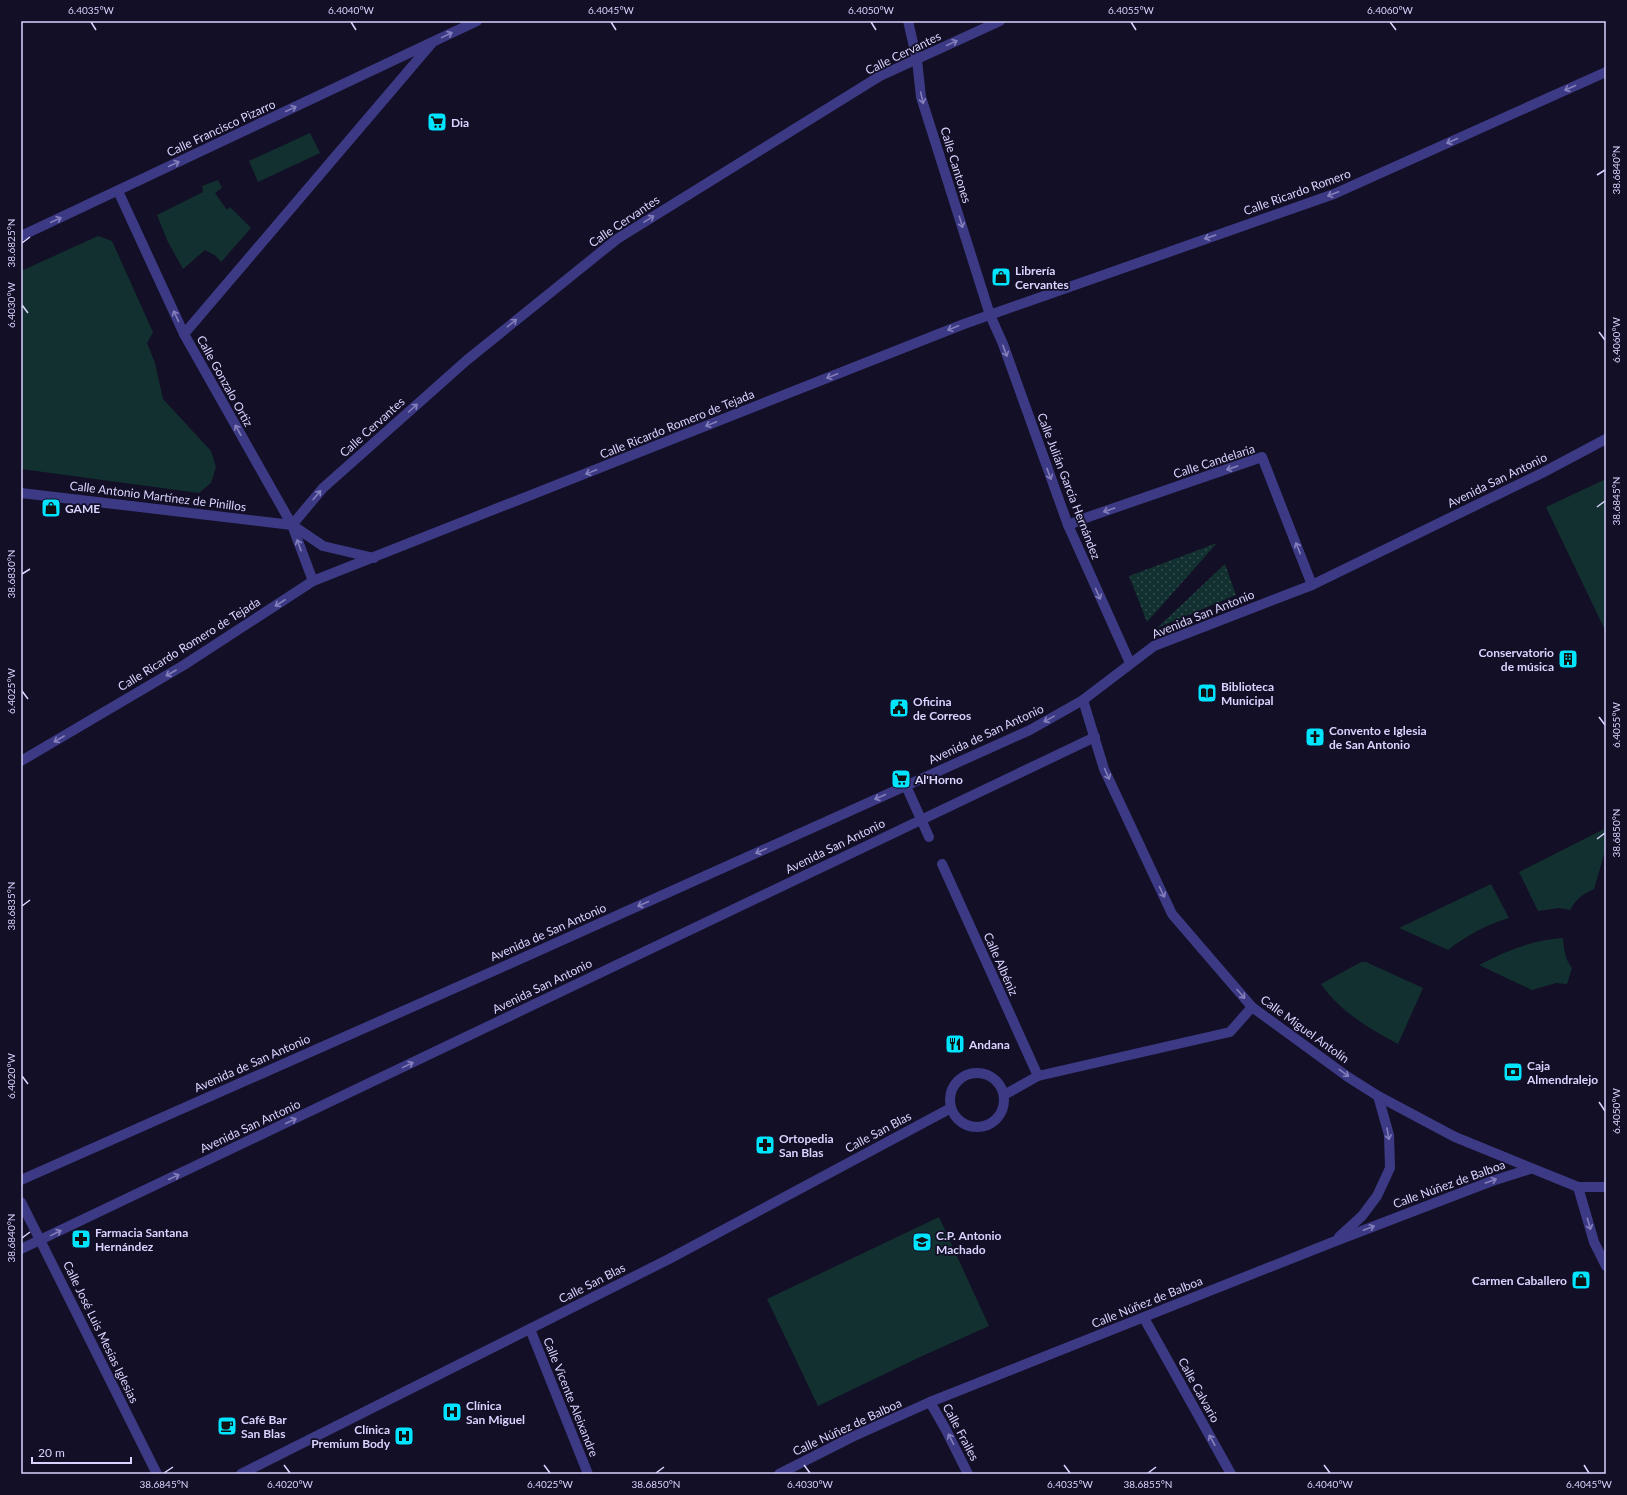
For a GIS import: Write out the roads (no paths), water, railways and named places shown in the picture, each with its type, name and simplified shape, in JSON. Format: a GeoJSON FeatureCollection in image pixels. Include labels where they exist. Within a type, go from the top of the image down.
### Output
{"type":"FeatureCollection","features":[{"type":"Feature","properties":{"kind":"street","name":"Calle Francisco Pizarro"},"geometry":{"type":"LineString","coordinates":[[21,236],[476,21]]}},
{"type":"Feature","properties":{"kind":"street","name":"Calle Cantones"},"geometry":{"type":"LineString","coordinates":[[908,21],[917,60],[921,97],[990,315]]}},
{"type":"Feature","properties":{"kind":"street","name":"Calle Cervantes"},"geometry":{"type":"LineString","coordinates":[[292,525],[323,488],[466,360],[617,239],[880,76],[1000,21]]}},
{"type":"Feature","properties":{"kind":"street","name":"Calle Francisco Pizarro"},"geometry":{"type":"LineString","coordinates":[[184,334],[432,43]]}},
{"type":"Feature","properties":{"kind":"street","name":"Calle Ricardo Romero"},"geometry":{"type":"LineString","coordinates":[[990,315],[1334,194],[1606,72]]}},
{"type":"Feature","properties":{"kind":"street","name":"Calle Gonzalo Ortiz"},"geometry":{"type":"LineString","coordinates":[[118,191],[184,334],[292,525],[313,581]]}},
{"type":"Feature","properties":{"kind":"street","name":"Calle Julián García Hernández"},"geometry":{"type":"LineString","coordinates":[[990,315],[1003,344],[1068,526],[1130,663]]}},
{"type":"Feature","properties":{"kind":"street","name":"Calle Ricardo Romero de Tejada"},"geometry":{"type":"LineString","coordinates":[[21,761],[184,665],[313,581],[990,315]]}},
{"type":"Feature","properties":{"kind":"street","name":"Avenida San Antonio"},"geometry":{"type":"LineString","coordinates":[[1083,700],[1154,646],[1312,585],[1606,439]]}},
{"type":"Feature","properties":{"kind":"street","name":"Calle Candelaria"},"geometry":{"type":"LineString","coordinates":[[1068,526],[1091,516],[1262,457],[1312,585]]}},
{"type":"Feature","properties":{"kind":"street","name":"Calle Antonio Martínez de Pinillos"},"geometry":{"type":"LineString","coordinates":[[21,493],[292,525]]}},
{"type":"Feature","properties":{"kind":"street"},"geometry":{"type":"LineString","coordinates":[[292,525],[323,546],[374,558]]}},
{"type":"Feature","properties":{"kind":"street"},"geometry":{"type":"LineString","coordinates":[[1083,700],[1095,737]]}},
{"type":"Feature","properties":{"kind":"street","name":"Avenida de San Antonio"},"geometry":{"type":"LineString","coordinates":[[21,1180],[506,966],[1030,730],[1083,700]]}},
{"type":"Feature","properties":{"kind":"street","name":"Avenida San Antonio"},"geometry":{"type":"LineString","coordinates":[[21,1249],[41,1241],[1095,737]]}},
{"type":"Feature","properties":{"kind":"street","name":"Calle Miguel Antolín"},"geometry":{"type":"LineString","coordinates":[[1095,737],[1104,769],[1172,914],[1252,1007],[1348,1077],[1378,1096],[1455,1137],[1530,1169],[1578,1187],[1606,1187]]}},
{"type":"Feature","properties":{"kind":"street"},"geometry":{"type":"LineString","coordinates":[[906,786],[929,837]]}},
{"type":"Feature","properties":{"kind":"street","name":"Calle Albéniz"},"geometry":{"type":"LineString","coordinates":[[942,864],[1038,1076]]}},
{"type":"Feature","properties":{"kind":"street"},"geometry":{"type":"LineString","coordinates":[[1004,1095],[1038,1076],[1230,1032],[1252,1007]]}},
{"type":"Feature","properties":{"kind":"street"},"geometry":{"type":"LineString","coordinates":[[971,1073],[983,1073],[994,1078],[1001,1086],[1004,1095],[1004,1105],[1000,1115],[993,1122],[983,1126],[973,1127],[964,1124],[956,1117],[951,1108],[950,1098],[953,1087],[961,1078],[971,1073]]}},
{"type":"Feature","properties":{"kind":"street"},"geometry":{"type":"LineString","coordinates":[[1333,1242],[1362,1216],[1377,1196],[1390,1168],[1389,1135],[1378,1096]]}},
{"type":"Feature","properties":{"kind":"street","name":"Calle San Blas"},"geometry":{"type":"LineString","coordinates":[[241,1474],[675,1255],[951,1108]]}},
{"type":"Feature","properties":{"kind":"street","name":"Calle Núñez de Balboa"},"geometry":{"type":"LineString","coordinates":[[779,1474],[852,1437],[930,1402],[1333,1242],[1492,1181],[1530,1169]]}},
{"type":"Feature","properties":{"kind":"street"},"geometry":{"type":"LineString","coordinates":[[1578,1187],[1594,1242],[1606,1266]]}},
{"type":"Feature","properties":{"kind":"street","name":"Calle José Luis Mesías Iglesias"},"geometry":{"type":"LineString","coordinates":[[21,1202],[157,1474]]}},
{"type":"Feature","properties":{"kind":"street","name":"Calle Calvario"},"geometry":{"type":"LineString","coordinates":[[1144,1318],[1231,1474]]}},
{"type":"Feature","properties":{"kind":"street","name":"Calle Vicente Aleixandre"},"geometry":{"type":"LineString","coordinates":[[530,1329],[588,1474]]}},
{"type":"Feature","properties":{"kind":"street","name":"Calle Frailes"},"geometry":{"type":"LineString","coordinates":[[930,1402],[968,1474]]}},
{"type":"Feature","properties":{"kind":"place","name":"Dia"},"geometry":{"type":"Point","coordinates":[437,122]}},
{"type":"Feature","properties":{"kind":"place","name":"Librería Cervantes"},"geometry":{"type":"Point","coordinates":[1001,277]}},
{"type":"Feature","properties":{"kind":"place","name":"GAME"},"geometry":{"type":"Point","coordinates":[51,508]}},
{"type":"Feature","properties":{"kind":"place","name":"Conservatorio de música"},"geometry":{"type":"Point","coordinates":[1568,659]}},
{"type":"Feature","properties":{"kind":"place","name":"Biblioteca Municipal"},"geometry":{"type":"Point","coordinates":[1207,693]}},
{"type":"Feature","properties":{"kind":"place","name":"Oficina de Correos"},"geometry":{"type":"Point","coordinates":[899,708]}},
{"type":"Feature","properties":{"kind":"place","name":"Convento e Iglesia de San Antonio"},"geometry":{"type":"Point","coordinates":[1315,737]}},
{"type":"Feature","properties":{"kind":"place","name":"Al'Horno"},"geometry":{"type":"Point","coordinates":[901,779]}},
{"type":"Feature","properties":{"kind":"place","name":"Andana"},"geometry":{"type":"Point","coordinates":[955,1044]}},
{"type":"Feature","properties":{"kind":"place","name":"Caja Almendralejo"},"geometry":{"type":"Point","coordinates":[1513,1072]}},
{"type":"Feature","properties":{"kind":"place","name":"Ortopedia San Blas"},"geometry":{"type":"Point","coordinates":[765,1145]}},
{"type":"Feature","properties":{"kind":"place","name":"Farmacia Santana Hernández"},"geometry":{"type":"Point","coordinates":[81,1239]}},
{"type":"Feature","properties":{"kind":"place","name":"C.P. Antonio Machado"},"geometry":{"type":"Point","coordinates":[922,1242]}},
{"type":"Feature","properties":{"kind":"place","name":"Carmen Caballero"},"geometry":{"type":"Point","coordinates":[1581,1280]}},
{"type":"Feature","properties":{"kind":"place","name":"Clínica San Miguel"},"geometry":{"type":"Point","coordinates":[452,1412]}},
{"type":"Feature","properties":{"kind":"place","name":"Café Bar San Blas"},"geometry":{"type":"Point","coordinates":[227,1426]}},
{"type":"Feature","properties":{"kind":"place","name":"Clínica Premium Body"},"geometry":{"type":"Point","coordinates":[404,1436]}}]}
